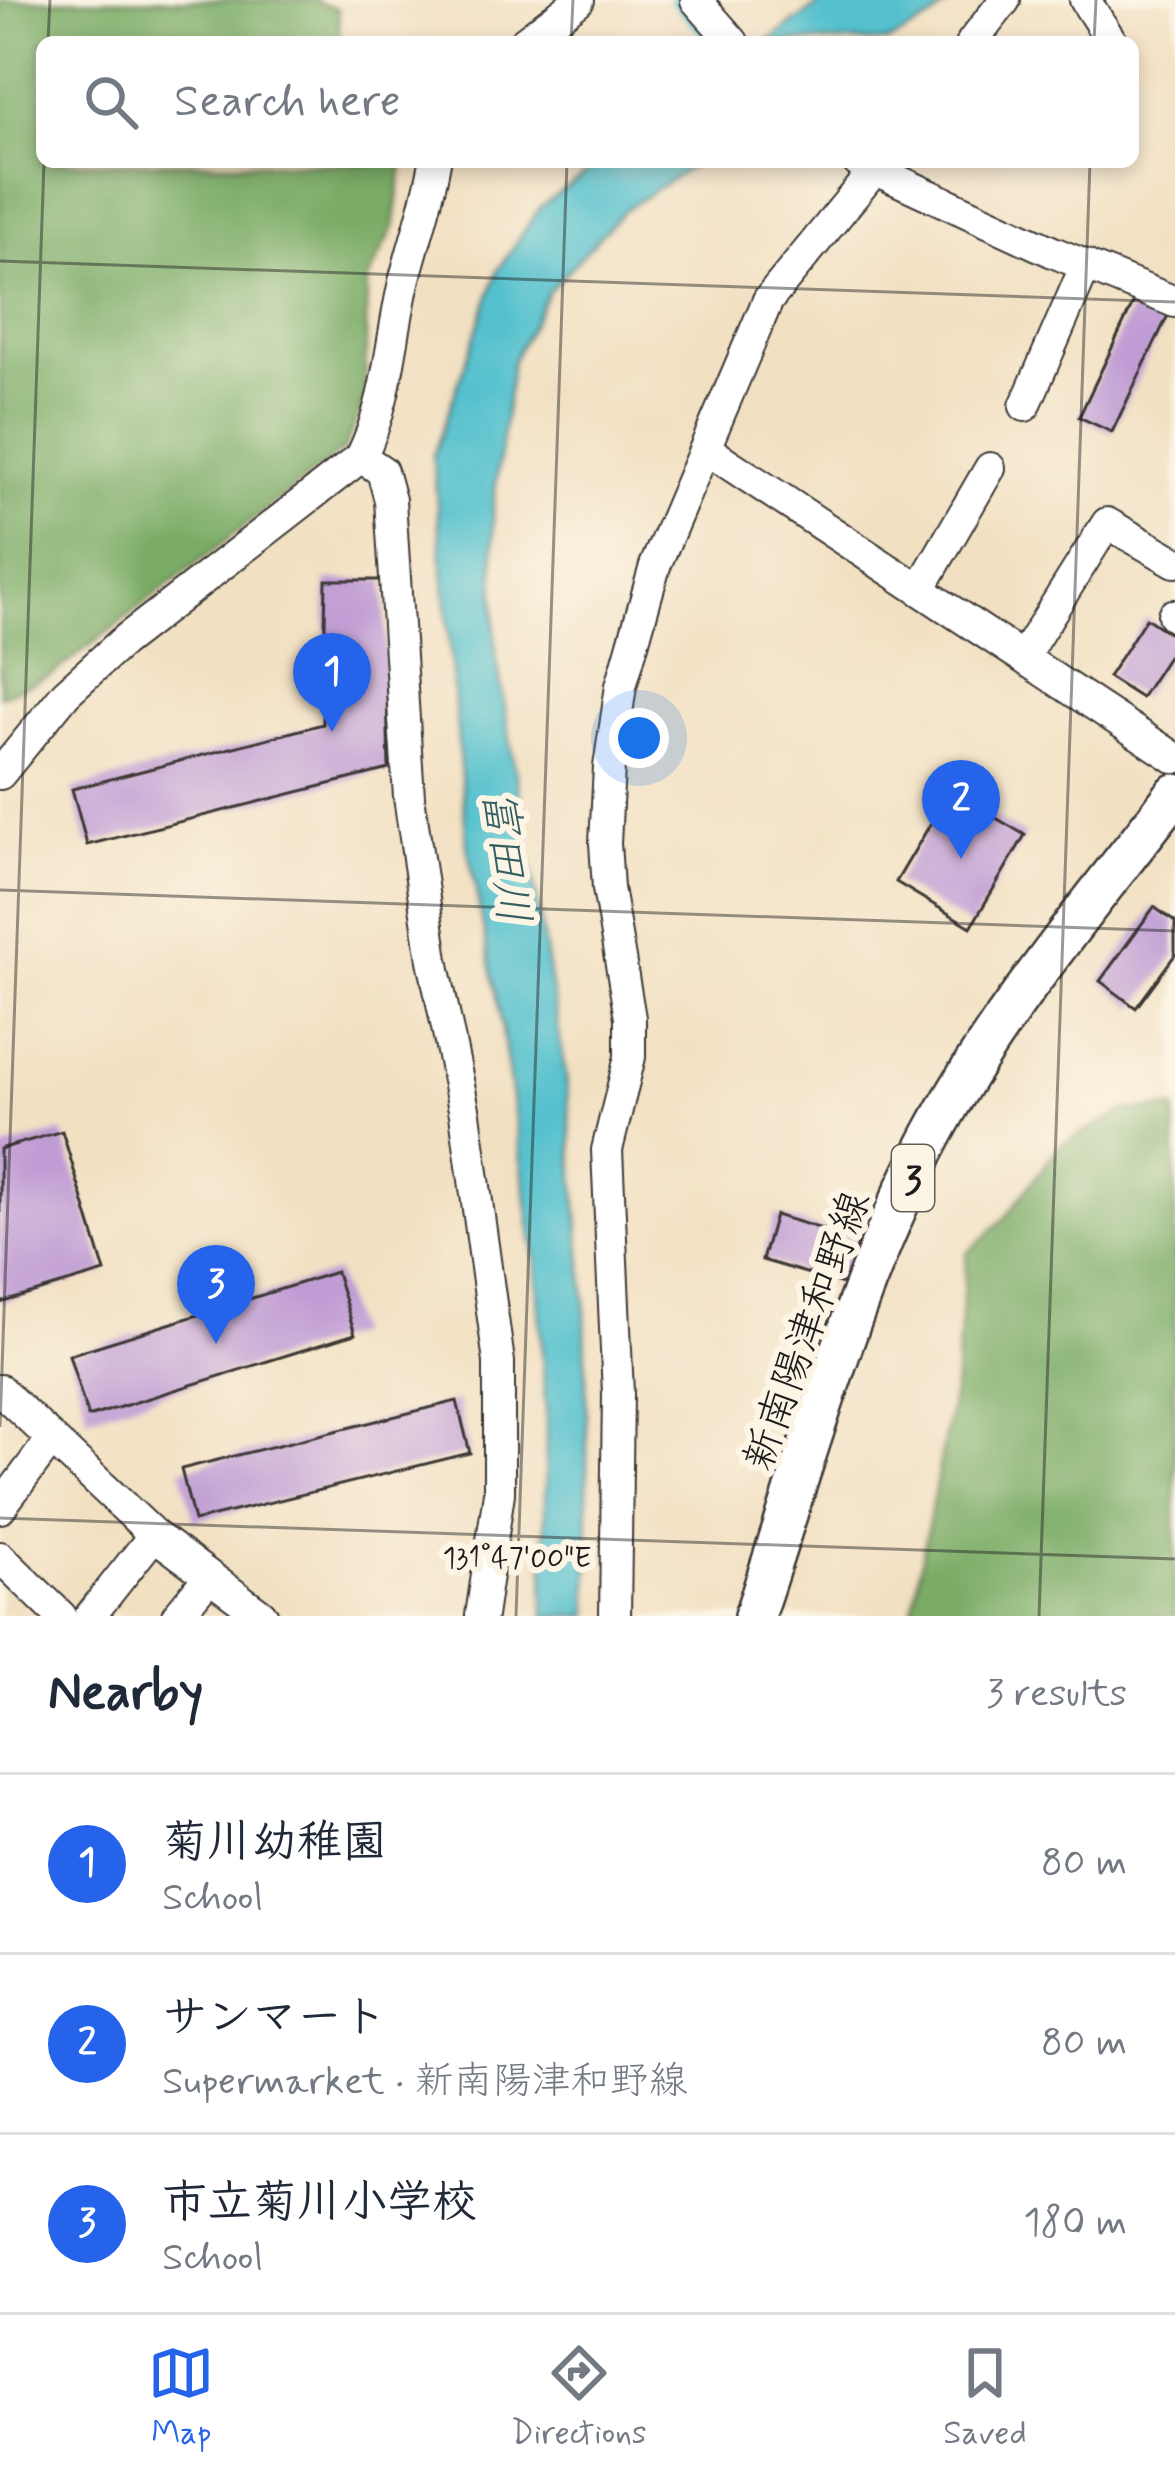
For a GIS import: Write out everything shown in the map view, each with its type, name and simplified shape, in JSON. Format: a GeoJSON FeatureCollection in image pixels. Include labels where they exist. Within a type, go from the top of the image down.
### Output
{"type":"FeatureCollection","features":[{"type":"Feature","properties":{"kind":"main road","name":"新南陽津和野線"},"geometry":{"type":"LineString","coordinates":[[754,1616],[857,1309],[931,1138],[976,1060],[1175,794]]}},
{"type":"Feature","properties":{"kind":"street"},"geometry":{"type":"LineString","coordinates":[[532,36],[579,0]]}},
{"type":"Feature","properties":{"kind":"street"},"geometry":{"type":"LineString","coordinates":[[696,0],[728,36]]}},
{"type":"Feature","properties":{"kind":"street"},"geometry":{"type":"LineString","coordinates":[[977,36],[1005,0]]}},
{"type":"Feature","properties":{"kind":"street"},"geometry":{"type":"LineString","coordinates":[[1085,0],[1108,36]]}},
{"type":"Feature","properties":{"kind":"street"},"geometry":{"type":"LineString","coordinates":[[0,774],[66,693],[121,643],[361,457],[377,424],[389,380],[403,286],[433,168]]}},
{"type":"Feature","properties":{"kind":"street"},"geometry":{"type":"LineString","coordinates":[[614,1616],[618,1394],[607,1150],[630,1058],[630,1018],[605,843],[609,766],[621,686],[655,566],[768,300],[869,168]]}},
{"type":"Feature","properties":{"kind":"street"},"geometry":{"type":"LineString","coordinates":[[877,168],[1086,266],[1175,302]]}},
{"type":"Feature","properties":{"kind":"street"},"geometry":{"type":"LineString","coordinates":[[1025,406],[1086,266]]}},
{"type":"Feature","properties":{"kind":"street"},"geometry":{"type":"LineString","coordinates":[[706,449],[1175,758]]}},
{"type":"Feature","properties":{"kind":"street"},"geometry":{"type":"LineString","coordinates":[[361,457],[382,471],[390,500],[409,797],[433,960],[465,1114],[500,1362],[499,1493],[481,1616]]}},
{"type":"Feature","properties":{"kind":"street"},"geometry":{"type":"LineString","coordinates":[[920,589],[990,468]]}},
{"type":"Feature","properties":{"kind":"street"},"geometry":{"type":"LineString","coordinates":[[1023,656],[1107,523],[1175,562]]}},
{"type":"Feature","properties":{"kind":"street"},"geometry":{"type":"LineString","coordinates":[[0,1390],[154,1535],[263,1616]]}},
{"type":"Feature","properties":{"kind":"street"},"geometry":{"type":"LineString","coordinates":[[0,1508],[51,1440]]}},
{"type":"Feature","properties":{"kind":"street"},"geometry":{"type":"LineString","coordinates":[[90,1616],[154,1535]]}},
{"type":"Feature","properties":{"kind":"street"},"geometry":{"type":"LineString","coordinates":[[0,1557],[61,1616]]}},
{"type":"Feature","properties":{"kind":"street"},"geometry":{"type":"LineString","coordinates":[[177,1616],[208,1578]]}},
{"type":"Feature","properties":{"kind":"green space"},"geometry":{"type":"Polygon","coordinates":[[[0,0],[314,0],[338,10],[340,36],[36,36],[36,168],[402,168],[394,227],[367,282],[365,400],[344,449],[52,675],[0,696],[0,0]]]}},
{"type":"Feature","properties":{"kind":"green space"},"geometry":{"type":"Polygon","coordinates":[[[1175,1108],[1175,1616],[911,1616],[955,1382],[967,1253],[1007,1216],[1059,1146],[1125,1111],[1175,1108]]]}},
{"type":"Feature","properties":{"kind":"water"},"geometry":{"type":"Polygon","coordinates":[[[825,0],[953,0],[932,19],[899,36],[775,36],[825,0]]]}},
{"type":"Feature","properties":{"kind":"water","name":"富田川"},"geometry":{"type":"Polygon","coordinates":[[[594,168],[689,168],[623,211],[549,291],[512,362],[493,507],[496,655],[566,1076],[585,1295],[589,1616],[544,1616],[546,1413],[536,1264],[499,1008],[467,845],[433,456],[498,270],[541,206],[594,168]]]}},
{"type":"Feature","properties":{"kind":"building"},"geometry":{"type":"Polygon","coordinates":[[[1139,291],[1172,307],[1112,432],[1079,417],[1139,291]]]}},
{"type":"Feature","properties":{"kind":"building"},"geometry":{"type":"Polygon","coordinates":[[[326,580],[384,580],[389,769],[87,845],[72,789],[323,724],[326,580]]]}},
{"type":"Feature","properties":{"kind":"building"},"geometry":{"type":"Polygon","coordinates":[[[1146,618],[1175,637],[1175,646],[1141,698],[1108,677],[1146,618]]]}},
{"type":"Feature","properties":{"kind":"building"},"geometry":{"type":"Polygon","coordinates":[[[950,791],[1025,835],[971,927],[896,882],[950,791]]]}},
{"type":"Feature","properties":{"kind":"building"},"geometry":{"type":"Polygon","coordinates":[[[1154,907],[1175,922],[1175,955],[1136,1008],[1100,981],[1154,907]]]}},
{"type":"Feature","properties":{"kind":"building"},"geometry":{"type":"Polygon","coordinates":[[[62,1131],[105,1272],[0,1303],[0,1149],[62,1131]]]}},
{"type":"Feature","properties":{"kind":"building"},"geometry":{"type":"Polygon","coordinates":[[[775,1215],[859,1240],[846,1285],[762,1260],[775,1215]]]}},
{"type":"Feature","properties":{"kind":"building"},"geometry":{"type":"Polygon","coordinates":[[[336,1272],[355,1334],[88,1417],[69,1355],[336,1272]]]}},
{"type":"Feature","properties":{"kind":"building"},"geometry":{"type":"Polygon","coordinates":[[[457,1401],[470,1453],[194,1521],[181,1469],[457,1401]]]}},
{"type":"Feature","properties":{"kind":"waterway"},"geometry":{"type":"LineString","coordinates":[[673,0],[706,36]]}},
{"type":"Feature","properties":{"kind":"place","name":"菊川幼稚園"},"geometry":{"type":"Point","coordinates":[332,732]}},
{"type":"Feature","properties":{"kind":"place","name":"サンマート"},"geometry":{"type":"Point","coordinates":[961,859]}},
{"type":"Feature","properties":{"kind":"place","name":"市立菊川小学校"},"geometry":{"type":"Point","coordinates":[216,1344]}}]}
